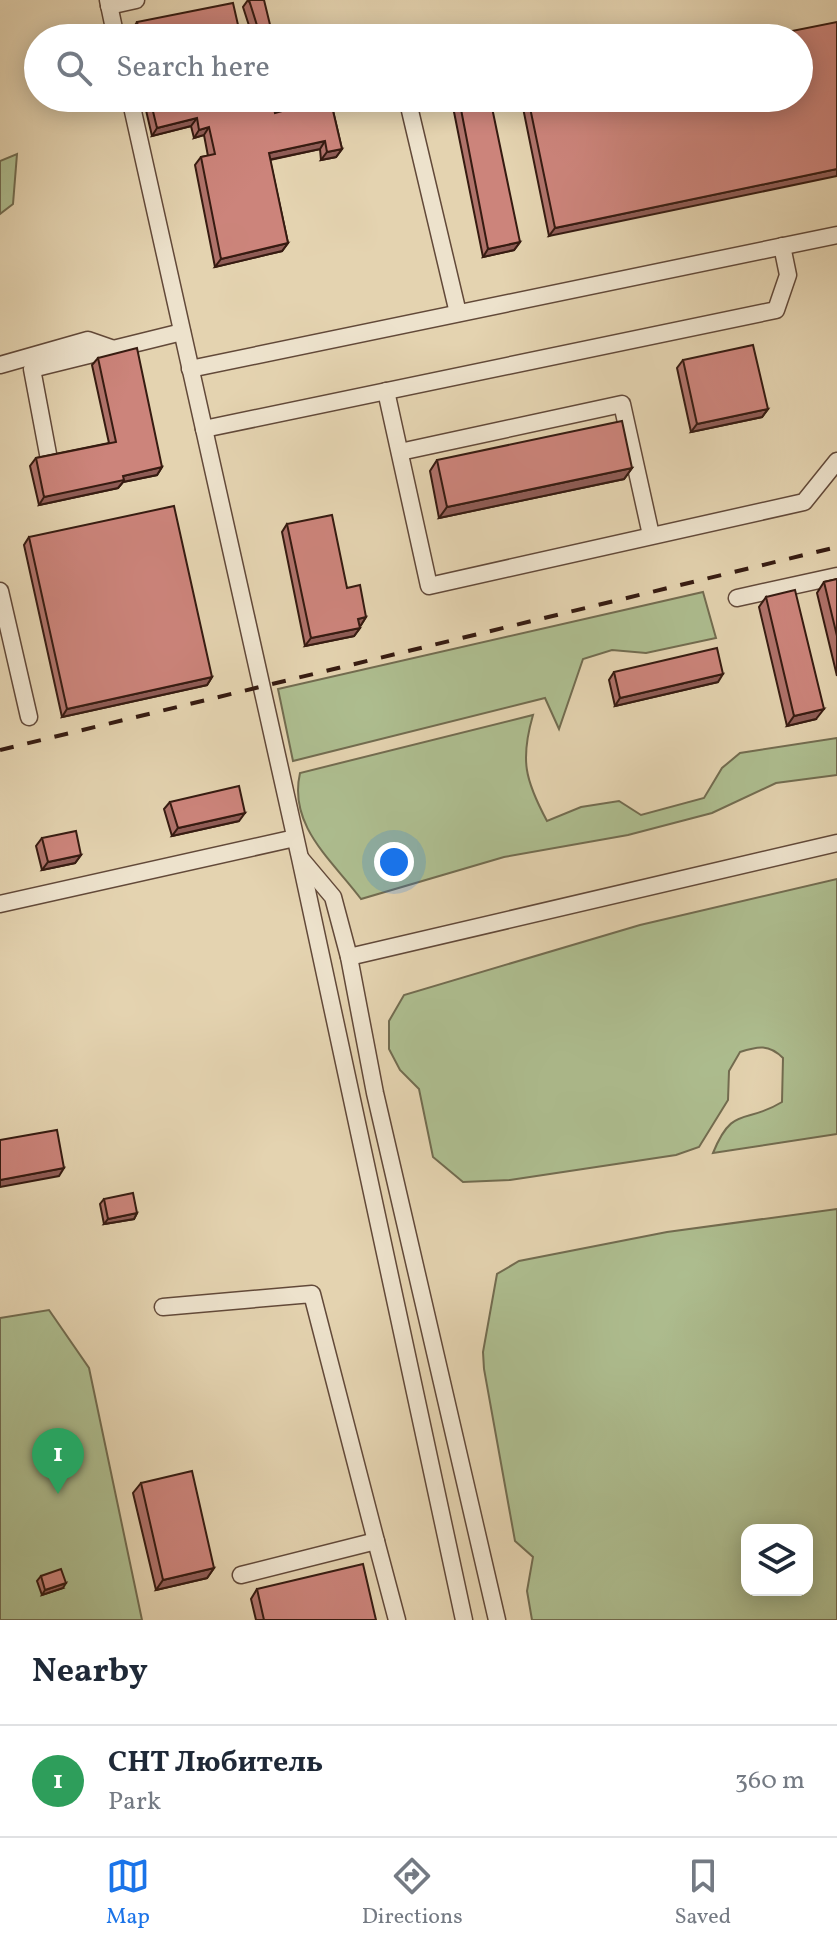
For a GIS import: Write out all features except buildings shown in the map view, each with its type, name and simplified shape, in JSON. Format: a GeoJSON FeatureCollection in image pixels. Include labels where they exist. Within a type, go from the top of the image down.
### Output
{"type":"FeatureCollection","features":[{"type":"Feature","properties":{"kind":"lane"},"geometry":{"type":"LineString","coordinates":[[113,24],[108,3],[136,0]]}},
{"type":"Feature","properties":{"kind":"lane"},"geometry":{"type":"LineString","coordinates":[[133,112],[300,858],[464,1620]]}},
{"type":"Feature","properties":{"kind":"lane"},"geometry":{"type":"LineString","coordinates":[[410,112],[458,313]]}},
{"type":"Feature","properties":{"kind":"lane"},"geometry":{"type":"LineString","coordinates":[[190,369],[837,235]]}},
{"type":"Feature","properties":{"kind":"lane"},"geometry":{"type":"LineString","coordinates":[[204,429],[776,310],[788,275],[782,246]]}},
{"type":"Feature","properties":{"kind":"lane"},"geometry":{"type":"LineString","coordinates":[[48,454],[32,369],[182,332]]}},
{"type":"Feature","properties":{"kind":"lane"},"geometry":{"type":"LineString","coordinates":[[0,365],[88,340],[113,349]]}},
{"type":"Feature","properties":{"kind":"lane"},"geometry":{"type":"LineString","coordinates":[[386,391],[429,586],[804,502],[837,461]]}},
{"type":"Feature","properties":{"kind":"lane"},"geometry":{"type":"LineString","coordinates":[[400,452],[622,404],[651,535]]}},
{"type":"Feature","properties":{"kind":"lane"},"geometry":{"type":"LineString","coordinates":[[737,598],[837,576]]}},
{"type":"Feature","properties":{"kind":"lane"},"geometry":{"type":"LineString","coordinates":[[0,591],[29,717]]}},
{"type":"Feature","properties":{"kind":"lane"},"geometry":{"type":"LineString","coordinates":[[0,904],[295,838]]}},
{"type":"Feature","properties":{"kind":"lane"},"geometry":{"type":"LineString","coordinates":[[349,957],[837,843]]}},
{"type":"Feature","properties":{"kind":"lane"},"geometry":{"type":"LineString","coordinates":[[300,858],[333,897],[343,948],[349,957],[375,1093],[497,1620]]}},
{"type":"Feature","properties":{"kind":"lane"},"geometry":{"type":"LineString","coordinates":[[163,1307],[312,1294],[397,1620]]}},
{"type":"Feature","properties":{"kind":"lane"},"geometry":{"type":"LineString","coordinates":[[241,1575],[376,1541]]}},
{"type":"Feature","properties":{"kind":"green space"},"geometry":{"type":"Polygon","coordinates":[[[17,154],[13,204],[0,214],[0,161],[17,154]]]}},
{"type":"Feature","properties":{"kind":"green space"},"geometry":{"type":"Polygon","coordinates":[[[703,592],[716,638],[646,653],[612,650],[583,659],[559,729],[545,698],[293,761],[278,689],[703,592]]]}},
{"type":"Feature","properties":{"kind":"green space"},"geometry":{"type":"Polygon","coordinates":[[[533,715],[527,745],[527,770],[547,821],[581,807],[619,801],[641,815],[704,798],[722,768],[740,753],[837,738],[837,775],[776,783],[712,813],[628,835],[504,857],[361,899],[306,826],[300,810],[300,773],[533,715]]]}},
{"type":"Feature","properties":{"kind":"green space"},"geometry":{"type":"Polygon","coordinates":[[[837,879],[837,1134],[713,1153],[734,1121],[782,1102],[783,1058],[768,1048],[758,1048],[740,1052],[729,1071],[728,1100],[699,1147],[676,1155],[510,1180],[463,1182],[433,1157],[419,1089],[400,1070],[389,1049],[389,1021],[404,995],[640,925],[837,879]]]}},
{"type":"Feature","properties":{"kind":"green space"},"geometry":{"type":"Polygon","coordinates":[[[837,1209],[837,1620],[532,1620],[527,1591],[533,1557],[515,1541],[483,1352],[497,1274],[519,1261],[667,1232],[837,1209]]]}},
{"type":"Feature","properties":{"kind":"green space"},"geometry":{"type":"Polygon","coordinates":[[[49,1310],[89,1368],[142,1620],[0,1620],[0,1318],[49,1310]]]}},
{"type":"Feature","properties":{"kind":"railway"},"geometry":{"type":"LineString","coordinates":[[0,750],[837,547]]}},
{"type":"Feature","properties":{"kind":"place","name":"СНТ Любитель"},"geometry":{"type":"Point","coordinates":[58,1494]}}]}
